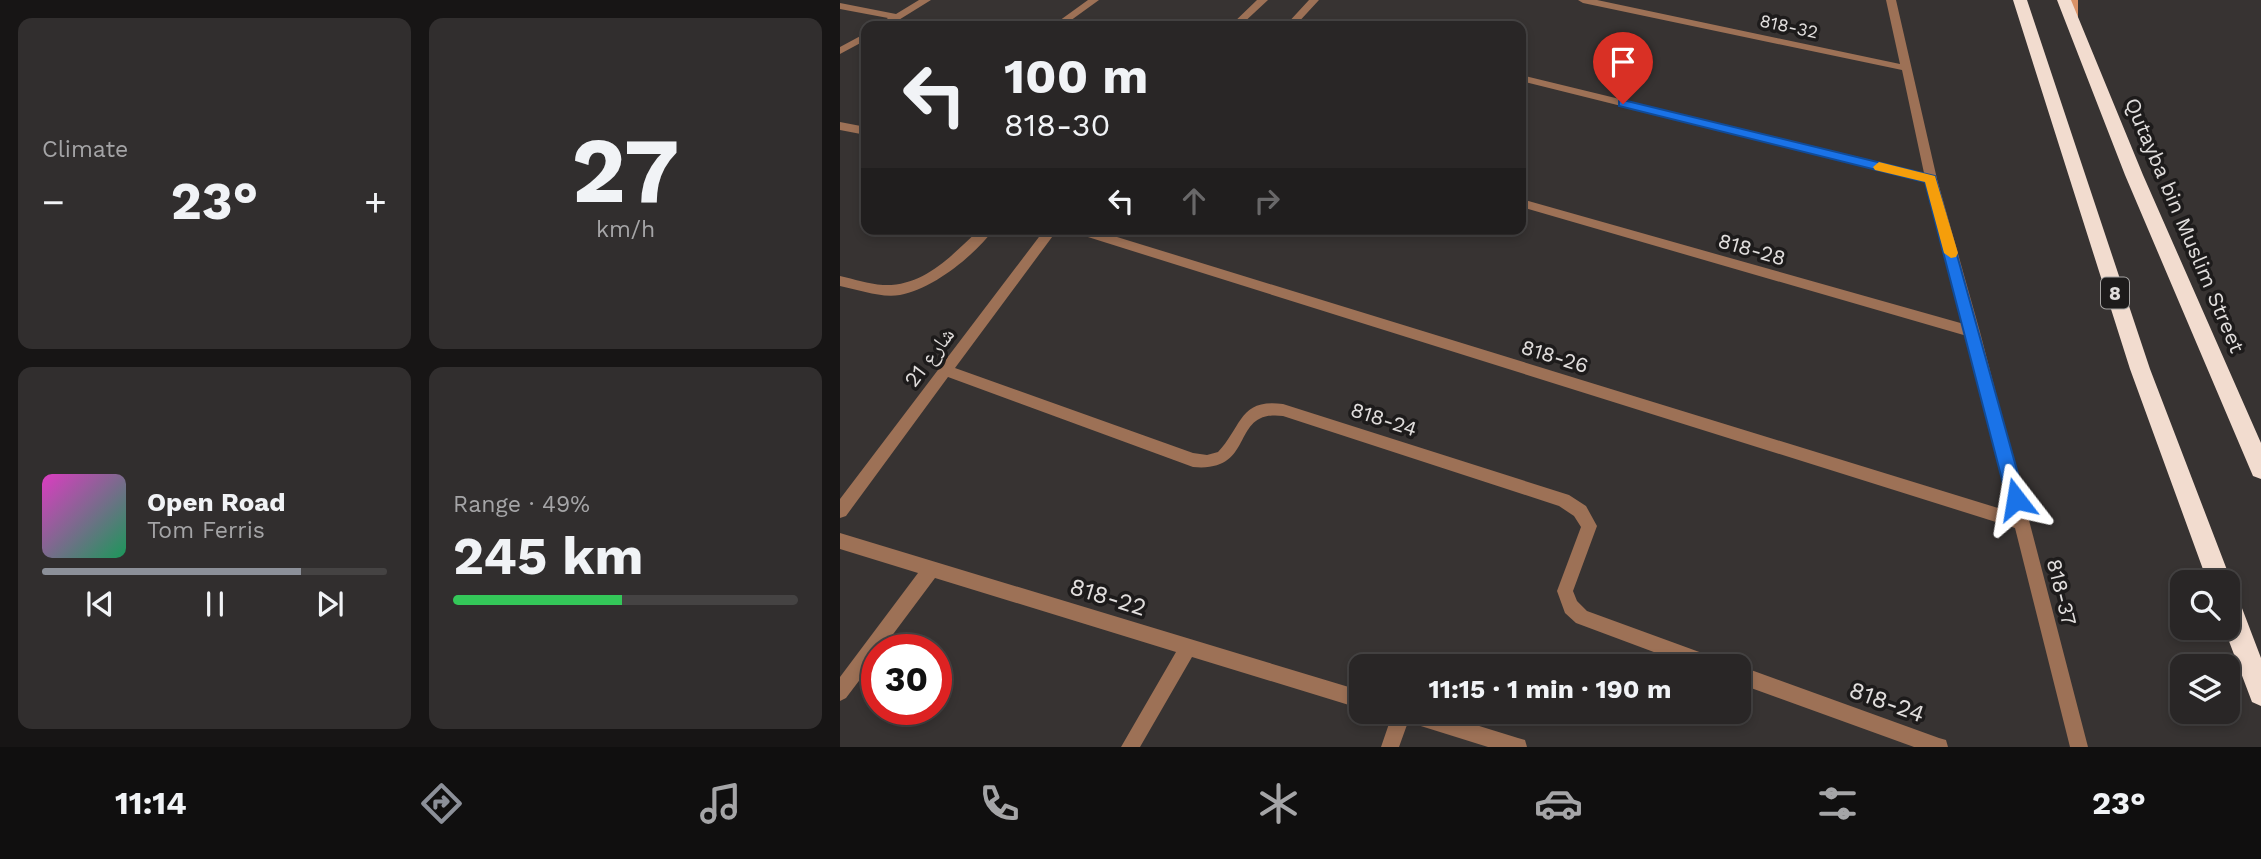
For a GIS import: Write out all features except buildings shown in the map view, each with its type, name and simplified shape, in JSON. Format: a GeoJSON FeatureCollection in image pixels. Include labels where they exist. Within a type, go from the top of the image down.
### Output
{"type":"FeatureCollection","features":[{"type":"Feature","properties":{"kind":"highway","name":"8"},"geometry":{"type":"LineString","coordinates":[[2020,0],[2140,369],[2215,570]]}},
{"type":"Feature","properties":{"kind":"highway","name":"Qutayba bin Muslim Street"},"geometry":{"type":"LineString","coordinates":[[2064,0],[2075,32],[2261,469]]}},
{"type":"Feature","properties":{"kind":"highway"},"geometry":{"type":"LineString","coordinates":[[2240,636],[2261,693]]}},
{"type":"Feature","properties":{"kind":"street"},"geometry":{"type":"LineString","coordinates":[[891,21],[926,0]]}},
{"type":"Feature","properties":{"kind":"street"},"geometry":{"type":"LineString","coordinates":[[1065,21],[1094,0]]}},
{"type":"Feature","properties":{"kind":"street"},"geometry":{"type":"LineString","coordinates":[[1240,21],[1263,0]]}},
{"type":"Feature","properties":{"kind":"street"},"geometry":{"type":"LineString","coordinates":[[1295,21],[1314,0]]}},
{"type":"Feature","properties":{"kind":"street","name":"818-32"},"geometry":{"type":"LineString","coordinates":[[1583,0],[1905,68]]}},
{"type":"Feature","properties":{"kind":"street","name":"818-37"},"geometry":{"type":"LineString","coordinates":[[1891,0],[1931,179],[2080,747]]}},
{"type":"Feature","properties":{"kind":"street"},"geometry":{"type":"LineString","coordinates":[[2073,0],[2075,32]]}},
{"type":"Feature","properties":{"kind":"street"},"geometry":{"type":"LineString","coordinates":[[840,6],[898,17]]}},
{"type":"Feature","properties":{"kind":"street"},"geometry":{"type":"LineString","coordinates":[[840,51],[861,39]]}},
{"type":"Feature","properties":{"kind":"street"},"geometry":{"type":"LineString","coordinates":[[1526,79],[1931,179]]}},
{"type":"Feature","properties":{"kind":"street"},"geometry":{"type":"LineString","coordinates":[[840,126],[861,130]]}},
{"type":"Feature","properties":{"kind":"street","name":"818-28"},"geometry":{"type":"LineString","coordinates":[[1526,204],[1973,332]]}},
{"type":"Feature","properties":{"kind":"street"},"geometry":{"type":"LineString","coordinates":[[840,281],[884,291],[914,287],[940,271],[981,235]]}},
{"type":"Feature","properties":{"kind":"street","name":"شارع 21"},"geometry":{"type":"LineString","coordinates":[[840,511],[1047,235]]}},
{"type":"Feature","properties":{"kind":"street","name":"818-26"},"geometry":{"type":"LineString","coordinates":[[1095,235],[2022,523]]}},
{"type":"Feature","properties":{"kind":"street","name":"818-24"},"geometry":{"type":"LineString","coordinates":[[944,370],[1193,460],[1209,463],[1228,454],[1249,418],[1267,408],[1283,410],[1564,500],[1580,511],[1589,526],[1565,591],[1571,607],[1582,617],[1683,654]]}},
{"type":"Feature","properties":{"kind":"street","name":"818-22"},"geometry":{"type":"LineString","coordinates":[[840,541],[1349,696]]}},
{"type":"Feature","properties":{"kind":"street"},"geometry":{"type":"LineString","coordinates":[[840,692],[931,569]]}},
{"type":"Feature","properties":{"kind":"street"},"geometry":{"type":"LineString","coordinates":[[1129,747],[1188,647]]}},
{"type":"Feature","properties":{"kind":"street","name":"818-24"},"geometry":{"type":"LineString","coordinates":[[1751,679],[1939,747]]}},
{"type":"Feature","properties":{"kind":"street"},"geometry":{"type":"LineString","coordinates":[[1390,747],[1399,724]]}},
{"type":"Feature","properties":{"kind":"street"},"geometry":{"type":"LineString","coordinates":[[1442,724],[1518,747]]}},
{"type":"Feature","properties":{"kind":"slow traffic"},"geometry":{"type":"LineString","coordinates":[[1879,167],[1931,179],[1951,253]]}},
{"type":"Feature","properties":{"kind":"route"},"geometry":{"type":"LineString","coordinates":[[1623,104],[1931,179],[2016,499]]}}]}
